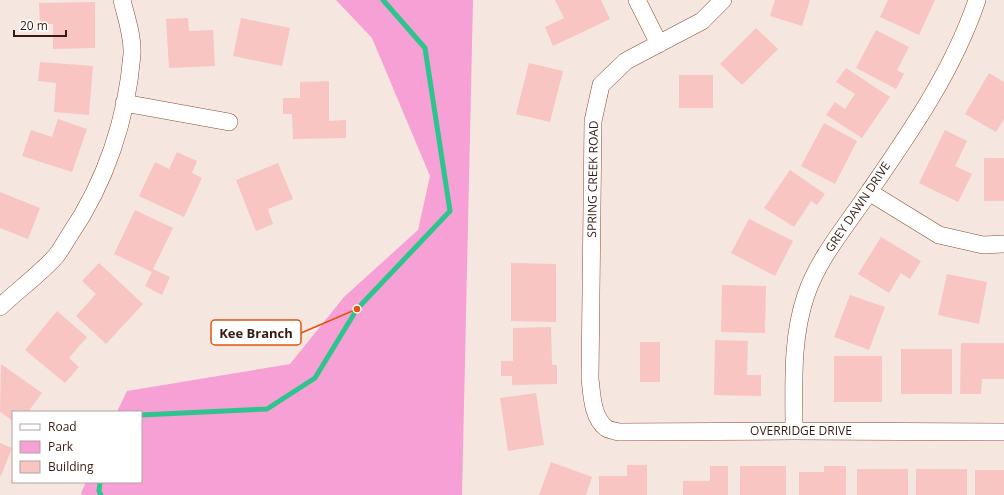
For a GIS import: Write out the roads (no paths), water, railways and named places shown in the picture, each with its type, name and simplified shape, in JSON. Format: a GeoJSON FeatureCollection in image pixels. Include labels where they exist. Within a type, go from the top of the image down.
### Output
{"type":"FeatureCollection","features":[{"type":"Feature","properties":{"kind":"street"},"geometry":{"type":"LineString","coordinates":[[4,297],[56,256],[79,222],[100,183],[116,141],[132,52],[122,0]]}},
{"type":"Feature","properties":{"kind":"street"},"geometry":{"type":"LineString","coordinates":[[637,0],[659,44]]}},
{"type":"Feature","properties":{"kind":"street","name":"SPRING CREEK ROAD"},"geometry":{"type":"LineString","coordinates":[[601,422],[595,410],[590,379],[594,121],[601,85],[626,61],[702,21],[723,0]]}},
{"type":"Feature","properties":{"kind":"street","name":"GREY DAWN DRIVE"},"geometry":{"type":"LineString","coordinates":[[794,431],[794,341],[806,295],[824,256],[869,192],[946,75],[966,32],[977,0]]}},
{"type":"Feature","properties":{"kind":"street"},"geometry":{"type":"LineString","coordinates":[[124,103],[229,122]]}},
{"type":"Feature","properties":{"kind":"street"},"geometry":{"type":"LineString","coordinates":[[869,192],[939,235],[982,245],[1004,244]]}},
{"type":"Feature","properties":{"kind":"street","name":"OVERRIDGE DRIVE"},"geometry":{"type":"LineString","coordinates":[[601,422],[606,428],[618,432],[1004,432]]}},
{"type":"Feature","properties":{"kind":"waterway"},"geometry":{"type":"LineString","coordinates":[[142,415],[267,409],[315,378],[357,309],[450,211],[425,48],[383,0]]}},
{"type":"Feature","properties":{"kind":"waterway"},"geometry":{"type":"LineString","coordinates":[[100,483],[99,491],[101,495]]}},
{"type":"Feature","properties":{"kind":"place","name":"Kee Branch"},"geometry":{"type":"Point","coordinates":[357,309]}}]}
